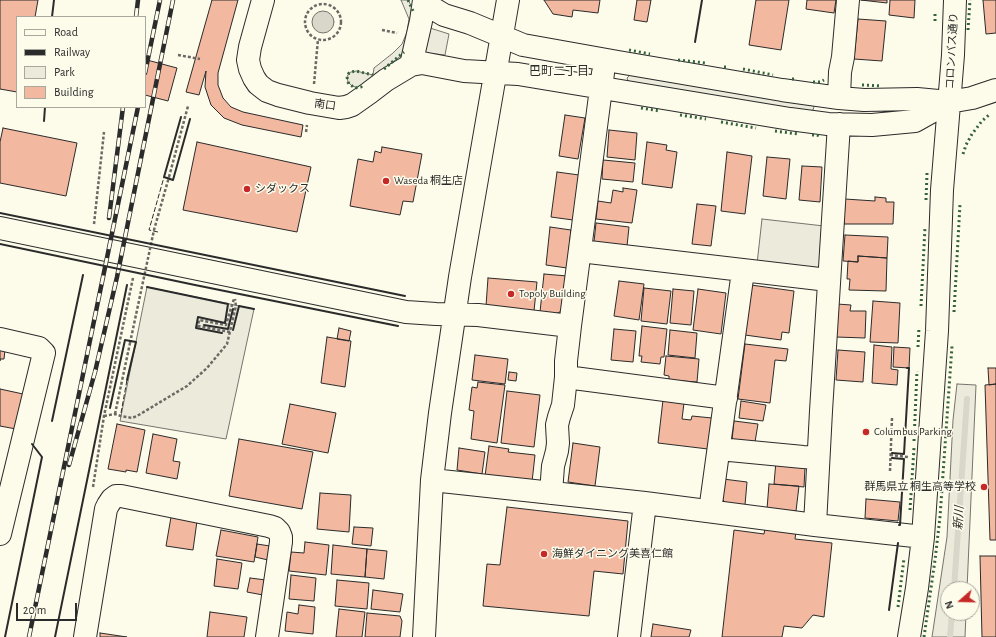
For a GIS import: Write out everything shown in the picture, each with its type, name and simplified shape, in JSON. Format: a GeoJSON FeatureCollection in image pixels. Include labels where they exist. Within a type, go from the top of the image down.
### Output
{"type":"FeatureCollection","features":[{"type":"Feature","properties":{"kind":"street","name":"南口"},"geometry":{"type":"LineString","coordinates":[[264,0],[250,46],[248,60],[250,69],[258,84],[267,91],[310,104],[339,108],[352,106],[386,80],[411,65],[422,63],[464,71],[518,74],[806,121],[839,124],[872,125],[915,121],[949,102]]}},
{"type":"Feature","properties":{"kind":"street"},"geometry":{"type":"LineString","coordinates":[[411,65],[424,0]]}},
{"type":"Feature","properties":{"kind":"street"},"geometry":{"type":"LineString","coordinates":[[424,0],[444,15],[470,23],[523,45],[731,82],[839,98],[864,100],[917,98],[949,102],[972,98],[996,90]]}},
{"type":"Feature","properties":{"kind":"street"},"geometry":{"type":"LineString","coordinates":[[424,637],[432,480],[440,413],[454,314],[508,0]]}},
{"type":"Feature","properties":{"kind":"street"},"geometry":{"type":"LineString","coordinates":[[839,98],[840,72],[843,57],[848,0]]}},
{"type":"Feature","properties":{"kind":"street","name":"コロンバス通り"},"geometry":{"type":"LineString","coordinates":[[909,637],[923,537],[937,331],[942,190],[953,55],[955,0]]}},
{"type":"Feature","properties":{"kind":"street"},"geometry":{"type":"LineString","coordinates":[[550,493],[553,466],[558,443],[557,425],[563,405],[570,326],[604,60]]}},
{"type":"Feature","properties":{"kind":"street"},"geometry":{"type":"LineString","coordinates":[[815,525],[828,280],[839,124]]}},
{"type":"Feature","properties":{"kind":"street"},"geometry":{"type":"LineString","coordinates":[[0,228],[406,312],[478,315],[570,326]]}},
{"type":"Feature","properties":{"kind":"street"},"geometry":{"type":"LineString","coordinates":[[580,251],[828,280]]}},
{"type":"Feature","properties":{"kind":"street"},"geometry":{"type":"LineString","coordinates":[[710,512],[743,271]]}},
{"type":"Feature","properties":{"kind":"street"},"geometry":{"type":"LineString","coordinates":[[0,339],[39,348],[44,353],[0,534]]}},
{"type":"Feature","properties":{"kind":"street"},"geometry":{"type":"LineString","coordinates":[[566,377],[726,398]]}},
{"type":"Feature","properties":{"kind":"street"},"geometry":{"type":"LineString","coordinates":[[719,449],[803,458],[818,458]]}},
{"type":"Feature","properties":{"kind":"street"},"geometry":{"type":"LineString","coordinates":[[432,480],[645,503],[923,537]]}},
{"type":"Feature","properties":{"kind":"street"},"geometry":{"type":"LineString","coordinates":[[85,637],[106,510],[112,499],[116,496],[121,496],[275,528],[279,532],[281,542],[268,637]]}},
{"type":"Feature","properties":{"kind":"street"},"geometry":{"type":"LineString","coordinates":[[629,637],[645,503]]}},
{"type":"Feature","properties":{"kind":"path"},"geometry":{"type":"LineString","coordinates":[[324,4],[334,8],[341,17],[340,29],[332,38],[325,40],[318,39],[309,33],[305,22],[306,16],[313,7],[324,4]]}},
{"type":"Feature","properties":{"kind":"path"},"geometry":{"type":"LineString","coordinates":[[382,30],[401,34]]}},
{"type":"Feature","properties":{"kind":"path"},"geometry":{"type":"LineString","coordinates":[[314,84],[318,39]]}},
{"type":"Feature","properties":{"kind":"path"},"geometry":{"type":"LineString","coordinates":[[178,55],[200,59]]}},
{"type":"Feature","properties":{"kind":"path"},"geometry":{"type":"LineString","coordinates":[[115,414],[154,230],[188,106]]}},
{"type":"Feature","properties":{"kind":"path"},"geometry":{"type":"LineString","coordinates":[[306,132],[307,125]]}},
{"type":"Feature","properties":{"kind":"path"},"geometry":{"type":"LineString","coordinates":[[94,224],[104,132]]}},
{"type":"Feature","properties":{"kind":"path"},"geometry":{"type":"LineString","coordinates":[[93,490],[104,416],[133,277]]}},
{"type":"Feature","properties":{"kind":"path"},"geometry":{"type":"LineString","coordinates":[[104,416],[115,414],[132,418],[187,386],[207,368],[227,344],[230,332],[236,306],[235,299],[226,325],[199,320],[198,326],[230,332]]}},
{"type":"Feature","properties":{"kind":"path"},"geometry":{"type":"LineString","coordinates":[[890,471],[892,418]]}},
{"type":"Feature","properties":{"kind":"path"},"geometry":{"type":"LineString","coordinates":[[890,455],[905,457]]}},
{"type":"Feature","properties":{"kind":"green space"},"geometry":{"type":"Polygon","coordinates":[[[401,0],[408,0],[413,12],[405,51],[402,55],[358,88],[352,86],[348,82],[347,77],[349,73],[356,71],[373,75],[374,68],[402,44],[407,32],[409,19],[401,0]]]}},
{"type":"Feature","properties":{"kind":"green space"},"geometry":{"type":"Polygon","coordinates":[[[430,28],[449,34],[445,55],[424,52],[430,28]]]}},
{"type":"Feature","properties":{"kind":"green space"},"geometry":{"type":"Polygon","coordinates":[[[630,75],[812,105],[814,107],[811,111],[806,111],[631,82],[628,81],[627,78],[630,75]]]}},
{"type":"Feature","properties":{"kind":"green space"},"geometry":{"type":"Polygon","coordinates":[[[762,219],[824,226],[822,264],[814,271],[757,264],[762,219]]]}},
{"type":"Feature","properties":{"kind":"green space"},"geometry":{"type":"Polygon","coordinates":[[[147,287],[254,309],[226,439],[120,421],[147,287]]]}},
{"type":"Feature","properties":{"kind":"green space"},"geometry":{"type":"Polygon","coordinates":[[[957,384],[976,385],[967,581],[940,581],[947,537],[953,420],[957,384]]]}},
{"type":"Feature","properties":{"kind":"green space"},"geometry":{"type":"Polygon","coordinates":[[[940,584],[940,621],[966,621],[965,637],[932,637],[940,584]]]}},
{"type":"Feature","properties":{"kind":"shaded area"},"geometry":{"type":"Polygon","coordinates":[[[323,11],[331,14],[334,22],[331,30],[323,33],[315,30],[312,22],[315,14],[323,11]]]}},
{"type":"Feature","properties":{"kind":"building"},"geometry":{"type":"Polygon","coordinates":[[[0,0],[38,0],[35,16],[16,16],[16,92],[0,89],[0,0]]]}},
{"type":"Feature","properties":{"kind":"building"},"geometry":{"type":"Polygon","coordinates":[[[212,0],[238,0],[218,73],[218,85],[223,98],[231,107],[243,112],[303,125],[301,137],[242,125],[224,118],[211,105],[205,87],[206,71],[199,95],[186,92],[212,0]]]}},
{"type":"Feature","properties":{"kind":"building"},"geometry":{"type":"Polygon","coordinates":[[[544,0],[600,0],[598,13],[573,10],[572,17],[553,14],[544,0]]]}},
{"type":"Feature","properties":{"kind":"building"},"geometry":{"type":"Polygon","coordinates":[[[637,0],[651,0],[647,22],[634,20],[637,0]]]}},
{"type":"Feature","properties":{"kind":"building"},"geometry":{"type":"Polygon","coordinates":[[[756,0],[789,0],[781,50],[749,45],[756,0]]]}},
{"type":"Feature","properties":{"kind":"building"},"geometry":{"type":"Polygon","coordinates":[[[807,0],[836,0],[834,13],[806,9],[807,0]]]}},
{"type":"Feature","properties":{"kind":"building"},"geometry":{"type":"Polygon","coordinates":[[[861,0],[887,0],[887,3],[861,0]]]}},
{"type":"Feature","properties":{"kind":"building"},"geometry":{"type":"Polygon","coordinates":[[[890,0],[915,0],[914,18],[889,15],[890,0]]]}},
{"type":"Feature","properties":{"kind":"building"},"geometry":{"type":"Polygon","coordinates":[[[983,0],[996,0],[996,33],[986,34],[983,0]]]}},
{"type":"Feature","properties":{"kind":"building"},"geometry":{"type":"Polygon","coordinates":[[[858,19],[886,21],[882,61],[854,59],[858,19]]]}},
{"type":"Feature","properties":{"kind":"building"},"geometry":{"type":"Polygon","coordinates":[[[147,60],[177,68],[168,101],[146,95],[147,60]]]}},
{"type":"Feature","properties":{"kind":"building"},"geometry":{"type":"Polygon","coordinates":[[[565,115],[585,118],[578,159],[559,156],[565,115]]]}},
{"type":"Feature","properties":{"kind":"building"},"geometry":{"type":"Polygon","coordinates":[[[3,128],[77,143],[66,196],[0,183],[0,142],[3,128]]]}},
{"type":"Feature","properties":{"kind":"building"},"geometry":{"type":"Polygon","coordinates":[[[609,130],[637,133],[635,160],[607,157],[609,130]]]}},
{"type":"Feature","properties":{"kind":"building","name":"シダックス"},"geometry":{"type":"Polygon","coordinates":[[[197,142],[311,167],[297,232],[183,210],[197,142]]]}},
{"type":"Feature","properties":{"kind":"building"},"geometry":{"type":"Polygon","coordinates":[[[647,142],[667,145],[666,150],[677,152],[672,188],[642,184],[647,142]]]}},
{"type":"Feature","properties":{"kind":"building","name":"Waseda 桐生店"},"geometry":{"type":"Polygon","coordinates":[[[382,147],[422,154],[413,202],[403,201],[400,215],[350,206],[358,159],[373,162],[375,151],[381,153],[382,147]]]}},
{"type":"Feature","properties":{"kind":"building"},"geometry":{"type":"Polygon","coordinates":[[[727,152],[752,156],[745,214],[721,211],[727,152]]]}},
{"type":"Feature","properties":{"kind":"building"},"geometry":{"type":"Polygon","coordinates":[[[767,157],[790,159],[786,199],[763,196],[767,157]]]}},
{"type":"Feature","properties":{"kind":"building"},"geometry":{"type":"Polygon","coordinates":[[[603,160],[635,163],[633,182],[602,179],[603,160]]]}},
{"type":"Feature","properties":{"kind":"building"},"geometry":{"type":"Polygon","coordinates":[[[802,166],[822,167],[820,202],[799,200],[802,166]]]}},
{"type":"Feature","properties":{"kind":"building"},"geometry":{"type":"Polygon","coordinates":[[[557,172],[579,175],[573,220],[551,217],[557,172]]]}},
{"type":"Feature","properties":{"kind":"building"},"geometry":{"type":"Polygon","coordinates":[[[623,188],[637,190],[632,223],[596,219],[598,201],[611,203],[613,190],[623,192],[623,188]]]}},
{"type":"Feature","properties":{"kind":"building"},"geometry":{"type":"Polygon","coordinates":[[[875,197],[886,198],[886,202],[894,202],[893,224],[844,224],[845,199],[875,201],[875,197]]]}},
{"type":"Feature","properties":{"kind":"building"},"geometry":{"type":"Polygon","coordinates":[[[697,204],[716,206],[711,246],[692,244],[697,204]]]}},
{"type":"Feature","properties":{"kind":"building"},"geometry":{"type":"Polygon","coordinates":[[[596,223],[629,227],[627,246],[594,242],[596,223]]]}},
{"type":"Feature","properties":{"kind":"building"},"geometry":{"type":"Polygon","coordinates":[[[550,227],[571,230],[567,268],[546,265],[550,227]]]}},
{"type":"Feature","properties":{"kind":"building"},"geometry":{"type":"Polygon","coordinates":[[[845,235],[888,237],[887,258],[858,256],[858,262],[843,261],[845,235]]]}},
{"type":"Feature","properties":{"kind":"building"},"geometry":{"type":"Polygon","coordinates":[[[858,256],[887,258],[886,291],[849,290],[850,279],[847,279],[848,261],[858,262],[858,256]]]}},
{"type":"Feature","properties":{"kind":"building"},"geometry":{"type":"Polygon","coordinates":[[[544,274],[567,276],[563,310],[556,314],[540,312],[544,274]]]}},
{"type":"Feature","properties":{"kind":"building","name":"Topoly Building"},"geometry":{"type":"Polygon","coordinates":[[[488,278],[537,282],[534,311],[486,306],[488,278]]]}},
{"type":"Feature","properties":{"kind":"building"},"geometry":{"type":"Polygon","coordinates":[[[619,281],[644,284],[639,320],[614,316],[619,281]]]}},
{"type":"Feature","properties":{"kind":"building"},"geometry":{"type":"Polygon","coordinates":[[[751,285],[794,291],[789,333],[782,332],[781,340],[745,335],[751,285]]]}},
{"type":"Feature","properties":{"kind":"building"},"geometry":{"type":"Polygon","coordinates":[[[644,288],[671,291],[667,324],[641,321],[644,288]]]}},
{"type":"Feature","properties":{"kind":"building"},"geometry":{"type":"Polygon","coordinates":[[[673,289],[694,291],[691,325],[670,323],[673,289]]]}},
{"type":"Feature","properties":{"kind":"building"},"geometry":{"type":"Polygon","coordinates":[[[698,289],[726,293],[721,334],[693,330],[698,289]]]}},
{"type":"Feature","properties":{"kind":"building"},"geometry":{"type":"Polygon","coordinates":[[[873,301],[900,303],[898,343],[870,342],[873,301]]]}},
{"type":"Feature","properties":{"kind":"building"},"geometry":{"type":"Polygon","coordinates":[[[837,304],[851,305],[850,311],[866,311],[865,338],[836,337],[837,304]]]}},
{"type":"Feature","properties":{"kind":"building"},"geometry":{"type":"Polygon","coordinates":[[[642,326],[667,329],[664,357],[661,357],[660,364],[641,362],[642,356],[639,356],[642,326]]]}},
{"type":"Feature","properties":{"kind":"building"},"geometry":{"type":"Polygon","coordinates":[[[339,328],[351,331],[349,341],[337,339],[339,328]]]}},
{"type":"Feature","properties":{"kind":"building"},"geometry":{"type":"Polygon","coordinates":[[[614,329],[636,331],[633,362],[611,360],[614,329]]]}},
{"type":"Feature","properties":{"kind":"building"},"geometry":{"type":"Polygon","coordinates":[[[670,330],[697,333],[695,358],[668,355],[670,330]]]}},
{"type":"Feature","properties":{"kind":"building"},"geometry":{"type":"Polygon","coordinates":[[[327,337],[351,341],[345,387],[321,383],[327,337]]]}},
{"type":"Feature","properties":{"kind":"building"},"geometry":{"type":"Polygon","coordinates":[[[745,344],[788,349],[786,361],[775,360],[770,403],[738,399],[745,344]]]}},
{"type":"Feature","properties":{"kind":"building"},"geometry":{"type":"Polygon","coordinates":[[[874,345],[892,347],[891,369],[898,370],[897,385],[872,383],[874,345]]]}},
{"type":"Feature","properties":{"kind":"building"},"geometry":{"type":"Polygon","coordinates":[[[894,347],[910,348],[909,368],[893,367],[894,347]]]}},
{"type":"Feature","properties":{"kind":"building"},"geometry":{"type":"Polygon","coordinates":[[[0,349],[5,350],[4,359],[0,359],[0,349]]]}},
{"type":"Feature","properties":{"kind":"building"},"geometry":{"type":"Polygon","coordinates":[[[838,350],[865,352],[863,382],[836,380],[838,350]]]}},
{"type":"Feature","properties":{"kind":"building"},"geometry":{"type":"Polygon","coordinates":[[[475,355],[508,359],[505,384],[472,380],[475,355]]]}},
{"type":"Feature","properties":{"kind":"building"},"geometry":{"type":"Polygon","coordinates":[[[666,356],[699,359],[697,382],[669,380],[669,376],[664,375],[666,356]]]}},
{"type":"Feature","properties":{"kind":"building"},"geometry":{"type":"Polygon","coordinates":[[[988,368],[996,368],[996,384],[989,385],[988,368]]]}},
{"type":"Feature","properties":{"kind":"building"},"geometry":{"type":"Polygon","coordinates":[[[509,372],[517,373],[516,381],[508,380],[509,372]]]}},
{"type":"Feature","properties":{"kind":"building"},"geometry":{"type":"Polygon","coordinates":[[[478,382],[505,385],[497,443],[471,439],[474,411],[469,410],[472,387],[477,388],[478,382]]]}},
{"type":"Feature","properties":{"kind":"building"},"geometry":{"type":"Polygon","coordinates":[[[996,384],[996,540],[990,540],[985,385],[996,384]]]}},
{"type":"Feature","properties":{"kind":"building"},"geometry":{"type":"Polygon","coordinates":[[[0,389],[23,394],[16,429],[0,426],[0,389]]]}},
{"type":"Feature","properties":{"kind":"building"},"geometry":{"type":"Polygon","coordinates":[[[507,391],[540,395],[534,447],[501,443],[507,391]]]}},
{"type":"Feature","properties":{"kind":"building"},"geometry":{"type":"Polygon","coordinates":[[[663,400],[684,403],[682,419],[691,420],[692,416],[712,418],[708,449],[658,443],[663,400]]]}},
{"type":"Feature","properties":{"kind":"building"},"geometry":{"type":"Polygon","coordinates":[[[741,401],[766,405],[763,421],[739,418],[741,401]]]}},
{"type":"Feature","properties":{"kind":"building"},"geometry":{"type":"Polygon","coordinates":[[[290,404],[336,413],[328,453],[282,444],[290,404]]]}},
{"type":"Feature","properties":{"kind":"building"},"geometry":{"type":"Polygon","coordinates":[[[734,421],[758,424],[755,442],[732,440],[734,421]]]}},
{"type":"Feature","properties":{"kind":"building"},"geometry":{"type":"Polygon","coordinates":[[[117,424],[145,430],[137,472],[108,469],[117,424]]]}},
{"type":"Feature","properties":{"kind":"building"},"geometry":{"type":"Polygon","coordinates":[[[153,434],[177,439],[173,461],[180,462],[177,479],[146,473],[153,434]]]}},
{"type":"Feature","properties":{"kind":"building"},"geometry":{"type":"Polygon","coordinates":[[[239,439],[313,452],[302,509],[229,496],[239,439]]]}},
{"type":"Feature","properties":{"kind":"building"},"geometry":{"type":"Polygon","coordinates":[[[573,443],[600,447],[595,486],[568,482],[573,443]]]}},
{"type":"Feature","properties":{"kind":"building"},"geometry":{"type":"Polygon","coordinates":[[[489,446],[509,449],[508,452],[535,455],[532,482],[485,476],[489,446]]]}},
{"type":"Feature","properties":{"kind":"building"},"geometry":{"type":"Polygon","coordinates":[[[459,448],[485,452],[482,474],[457,470],[459,448]]]}},
{"type":"Feature","properties":{"kind":"building"},"geometry":{"type":"Polygon","coordinates":[[[776,461],[805,467],[804,487],[774,484],[776,461]]]}},
{"type":"Feature","properties":{"kind":"building"},"geometry":{"type":"Polygon","coordinates":[[[723,479],[747,482],[745,505],[726,503],[721,498],[723,479]]]}},
{"type":"Feature","properties":{"kind":"building"},"geometry":{"type":"Polygon","coordinates":[[[769,484],[799,486],[796,511],[767,509],[769,484]]]}},
{"type":"Feature","properties":{"kind":"building"},"geometry":{"type":"Polygon","coordinates":[[[320,493],[351,495],[349,532],[317,529],[320,493]]]}},
{"type":"Feature","properties":{"kind":"building"},"geometry":{"type":"Polygon","coordinates":[[[866,499],[900,502],[898,521],[865,518],[866,499]]]}},
{"type":"Feature","properties":{"kind":"building"},"geometry":{"type":"Polygon","coordinates":[[[507,507],[628,521],[623,574],[594,571],[589,616],[483,606],[487,564],[500,565],[507,507]]]}},
{"type":"Feature","properties":{"kind":"building"},"geometry":{"type":"Polygon","coordinates":[[[171,517],[197,521],[193,550],[166,546],[171,517]]]}},
{"type":"Feature","properties":{"kind":"building"},"geometry":{"type":"Polygon","coordinates":[[[354,527],[373,528],[371,546],[352,544],[354,527]]]}},
{"type":"Feature","properties":{"kind":"building"},"geometry":{"type":"Polygon","coordinates":[[[765,529],[796,532],[795,539],[832,543],[824,617],[813,615],[802,628],[784,626],[782,637],[722,637],[734,530],[764,534],[765,529]]]}},
{"type":"Feature","properties":{"kind":"building"},"geometry":{"type":"Polygon","coordinates":[[[221,530],[258,537],[254,562],[216,556],[221,530]]]}},
{"type":"Feature","properties":{"kind":"building"},"geometry":{"type":"Polygon","coordinates":[[[305,542],[329,545],[326,575],[289,571],[291,552],[304,553],[305,542]]]}},
{"type":"Feature","properties":{"kind":"building"},"geometry":{"type":"Polygon","coordinates":[[[257,544],[270,546],[268,560],[255,557],[257,544]]]}},
{"type":"Feature","properties":{"kind":"building"},"geometry":{"type":"Polygon","coordinates":[[[333,545],[367,549],[365,577],[331,574],[333,545]]]}},
{"type":"Feature","properties":{"kind":"building"},"geometry":{"type":"Polygon","coordinates":[[[367,549],[387,551],[384,579],[365,577],[367,549]]]}},
{"type":"Feature","properties":{"kind":"building"},"geometry":{"type":"Polygon","coordinates":[[[980,556],[996,556],[996,637],[982,637],[980,556]]]}},
{"type":"Feature","properties":{"kind":"building"},"geometry":{"type":"Polygon","coordinates":[[[217,559],[242,563],[238,589],[214,586],[217,559]]]}},
{"type":"Feature","properties":{"kind":"building"},"geometry":{"type":"Polygon","coordinates":[[[291,575],[316,578],[314,601],[289,599],[291,575]]]}},
{"type":"Feature","properties":{"kind":"building"},"geometry":{"type":"Polygon","coordinates":[[[250,578],[266,580],[263,595],[247,592],[250,578]]]}},
{"type":"Feature","properties":{"kind":"building"},"geometry":{"type":"Polygon","coordinates":[[[337,580],[369,583],[367,609],[335,606],[337,580]]]}},
{"type":"Feature","properties":{"kind":"building"},"geometry":{"type":"Polygon","coordinates":[[[373,590],[403,594],[400,612],[371,609],[373,590]]]}},
{"type":"Feature","properties":{"kind":"building"},"geometry":{"type":"Polygon","coordinates":[[[299,605],[315,607],[313,634],[285,631],[287,612],[298,614],[299,605]]]}},
{"type":"Feature","properties":{"kind":"building"},"geometry":{"type":"Polygon","coordinates":[[[339,609],[365,612],[362,637],[336,637],[339,609]]]}},
{"type":"Feature","properties":{"kind":"building"},"geometry":{"type":"Polygon","coordinates":[[[210,612],[247,617],[244,637],[207,637],[210,612]]]}},
{"type":"Feature","properties":{"kind":"building"},"geometry":{"type":"Polygon","coordinates":[[[367,613],[400,616],[402,621],[400,637],[365,637],[367,613]]]}},
{"type":"Feature","properties":{"kind":"building"},"geometry":{"type":"Polygon","coordinates":[[[653,624],[691,630],[689,637],[651,637],[653,624]]]}},
{"type":"Feature","properties":{"kind":"building"},"geometry":{"type":"Polygon","coordinates":[[[100,633],[127,637],[100,637],[100,633]]]}},
{"type":"Feature","properties":{"kind":"waterway","name":"新川"},"geometry":{"type":"LineString","coordinates":[[955,581],[967,399]]}},
{"type":"Feature","properties":{"kind":"waterway","name":"新川"},"geometry":{"type":"LineString","coordinates":[[950,637],[951,621]]}},
{"type":"Feature","properties":{"kind":"railway"},"geometry":{"type":"LineString","coordinates":[[136,16],[138,0]]}},
{"type":"Feature","properties":{"kind":"railway"},"geometry":{"type":"LineString","coordinates":[[146,68],[160,0]]}},
{"type":"Feature","properties":{"kind":"railway"},"geometry":{"type":"LineString","coordinates":[[69,465],[95,372],[117,277],[173,0]]}},
{"type":"Feature","properties":{"kind":"railway"},"geometry":{"type":"LineString","coordinates":[[109,218],[123,108]]}},
{"type":"Feature","properties":{"kind":"railway"},"geometry":{"type":"LineString","coordinates":[[29,637],[138,108]]}},
{"type":"Feature","properties":{"kind":"hedge"},"geometry":{"type":"LineString","coordinates":[[408,0],[413,11]]}},
{"type":"Feature","properties":{"kind":"hedge"},"geometry":{"type":"LineString","coordinates":[[968,30],[970,0]]}},
{"type":"Feature","properties":{"kind":"hedge"},"geometry":{"type":"LineString","coordinates":[[935,14],[935,21]]}},
{"type":"Feature","properties":{"kind":"hedge"},"geometry":{"type":"LineString","coordinates":[[629,50],[650,54]]}},
{"type":"Feature","properties":{"kind":"hedge"},"geometry":{"type":"LineString","coordinates":[[384,69],[404,52]]}},
{"type":"Feature","properties":{"kind":"hedge"},"geometry":{"type":"LineString","coordinates":[[678,60],[706,63]]}},
{"type":"Feature","properties":{"kind":"hedge"},"geometry":{"type":"LineString","coordinates":[[724,67],[729,67]]}},
{"type":"Feature","properties":{"kind":"hedge"},"geometry":{"type":"LineString","coordinates":[[743,69],[773,75]]}},
{"type":"Feature","properties":{"kind":"hedge"},"geometry":{"type":"LineString","coordinates":[[362,86],[355,88],[349,84],[347,77],[349,73],[356,71],[373,75]]}},
{"type":"Feature","properties":{"kind":"hedge"},"geometry":{"type":"LineString","coordinates":[[792,79],[797,79]]}},
{"type":"Feature","properties":{"kind":"hedge"},"geometry":{"type":"LineString","coordinates":[[813,82],[820,82],[824,80]]}},
{"type":"Feature","properties":{"kind":"hedge"},"geometry":{"type":"LineString","coordinates":[[862,85],[882,86]]}},
{"type":"Feature","properties":{"kind":"hedge"},"geometry":{"type":"LineString","coordinates":[[641,108],[660,111]]}},
{"type":"Feature","properties":{"kind":"hedge"},"geometry":{"type":"LineString","coordinates":[[680,115],[706,119]]}},
{"type":"Feature","properties":{"kind":"hedge"},"geometry":{"type":"LineString","coordinates":[[963,154],[972,134],[982,121],[989,115]]}},
{"type":"Feature","properties":{"kind":"hedge"},"geometry":{"type":"LineString","coordinates":[[721,122],[756,128]]}},
{"type":"Feature","properties":{"kind":"hedge"},"geometry":{"type":"LineString","coordinates":[[775,131],[798,134]]}},
{"type":"Feature","properties":{"kind":"hedge"},"geometry":{"type":"LineString","coordinates":[[812,135],[821,137]]}},
{"type":"Feature","properties":{"kind":"hedge"},"geometry":{"type":"LineString","coordinates":[[926,200],[927,173]]}},
{"type":"Feature","properties":{"kind":"hedge"},"geometry":{"type":"LineString","coordinates":[[954,312],[960,204]]}},
{"type":"Feature","properties":{"kind":"hedge"},"geometry":{"type":"LineString","coordinates":[[921,306],[925,227]]}},
{"type":"Feature","properties":{"kind":"hedge"},"geometry":{"type":"LineString","coordinates":[[918,347],[919,327]]}},
{"type":"Feature","properties":{"kind":"hedge"},"geometry":{"type":"LineString","coordinates":[[924,637],[940,517],[952,346]]}},
{"type":"Feature","properties":{"kind":"hedge"},"geometry":{"type":"LineString","coordinates":[[914,441],[917,371]]}},
{"type":"Feature","properties":{"kind":"hedge"},"geometry":{"type":"LineString","coordinates":[[910,510],[914,448]]}},
{"type":"Feature","properties":{"kind":"hedge"},"geometry":{"type":"LineString","coordinates":[[898,607],[904,558]]}},
{"type":"Feature","properties":{"kind":"fence"},"geometry":{"type":"LineString","coordinates":[[158,232],[149,230],[164,177]]}},
{"type":"Feature","properties":{"kind":"fence"},"geometry":{"type":"LineString","coordinates":[[121,413],[127,380]]}},
{"type":"Feature","properties":{"kind":"wall"},"geometry":{"type":"LineString","coordinates":[[52,16],[54,0]]}},
{"type":"Feature","properties":{"kind":"wall"},"geometry":{"type":"LineString","coordinates":[[695,42],[702,0]]}},
{"type":"Feature","properties":{"kind":"wall"},"geometry":{"type":"LineString","coordinates":[[44,121],[45,108]]}},
{"type":"Feature","properties":{"kind":"wall"},"geometry":{"type":"LineString","coordinates":[[181,117],[164,177],[173,180],[190,119]]}},
{"type":"Feature","properties":{"kind":"wall"},"geometry":{"type":"LineString","coordinates":[[0,213],[405,296]]}},
{"type":"Feature","properties":{"kind":"wall"},"geometry":{"type":"LineString","coordinates":[[0,244],[398,326]]}},
{"type":"Feature","properties":{"kind":"wall"},"geometry":{"type":"LineString","coordinates":[[52,421],[83,275]]}},
{"type":"Feature","properties":{"kind":"wall"},"geometry":{"type":"LineString","coordinates":[[55,637],[127,285]]}},
{"type":"Feature","properties":{"kind":"wall"},"geometry":{"type":"LineString","coordinates":[[147,287],[228,304],[225,323],[198,317],[196,328],[222,333]]}},
{"type":"Feature","properties":{"kind":"wall"},"geometry":{"type":"LineString","coordinates":[[233,330],[239,306],[254,309]]}},
{"type":"Feature","properties":{"kind":"wall"},"geometry":{"type":"LineString","coordinates":[[204,325],[228,329],[233,309]]}},
{"type":"Feature","properties":{"kind":"wall"},"geometry":{"type":"LineString","coordinates":[[110,408],[125,340],[136,342],[127,380]]}},
{"type":"Feature","properties":{"kind":"wall"},"geometry":{"type":"LineString","coordinates":[[892,453],[904,454],[909,368],[907,368]]}},
{"type":"Feature","properties":{"kind":"wall"},"geometry":{"type":"LineString","coordinates":[[5,637],[42,457],[32,444]]}},
{"type":"Feature","properties":{"kind":"wall"},"geometry":{"type":"LineString","coordinates":[[892,458],[904,459],[899,525]]}},
{"type":"Feature","properties":{"kind":"wall"},"geometry":{"type":"LineString","coordinates":[[889,610],[898,543]]}},
{"type":"Feature","properties":{"kind":"place","name":"Waseda 桐生店"},"geometry":{"type":"Point","coordinates":[386,181]}},
{"type":"Feature","properties":{"kind":"place","name":"シダックス"},"geometry":{"type":"Point","coordinates":[247,189]}},
{"type":"Feature","properties":{"kind":"place","name":"Topoly Building"},"geometry":{"type":"Point","coordinates":[511,294]}},
{"type":"Feature","properties":{"kind":"place","name":"Columbus Parking"},"geometry":{"type":"Point","coordinates":[866,432]}},
{"type":"Feature","properties":{"kind":"place","name":"群馬県立 桐生高等学校"},"geometry":{"type":"Point","coordinates":[984,487]}},
{"type":"Feature","properties":{"kind":"place","name":"海鮮ダイニング美喜仁館"},"geometry":{"type":"Point","coordinates":[544,554]}},
{"type":"Feature","properties":{"kind":"district","name":"巴町二丁目"},"geometry":{"type":"Point","coordinates":[559,71]}}]}
